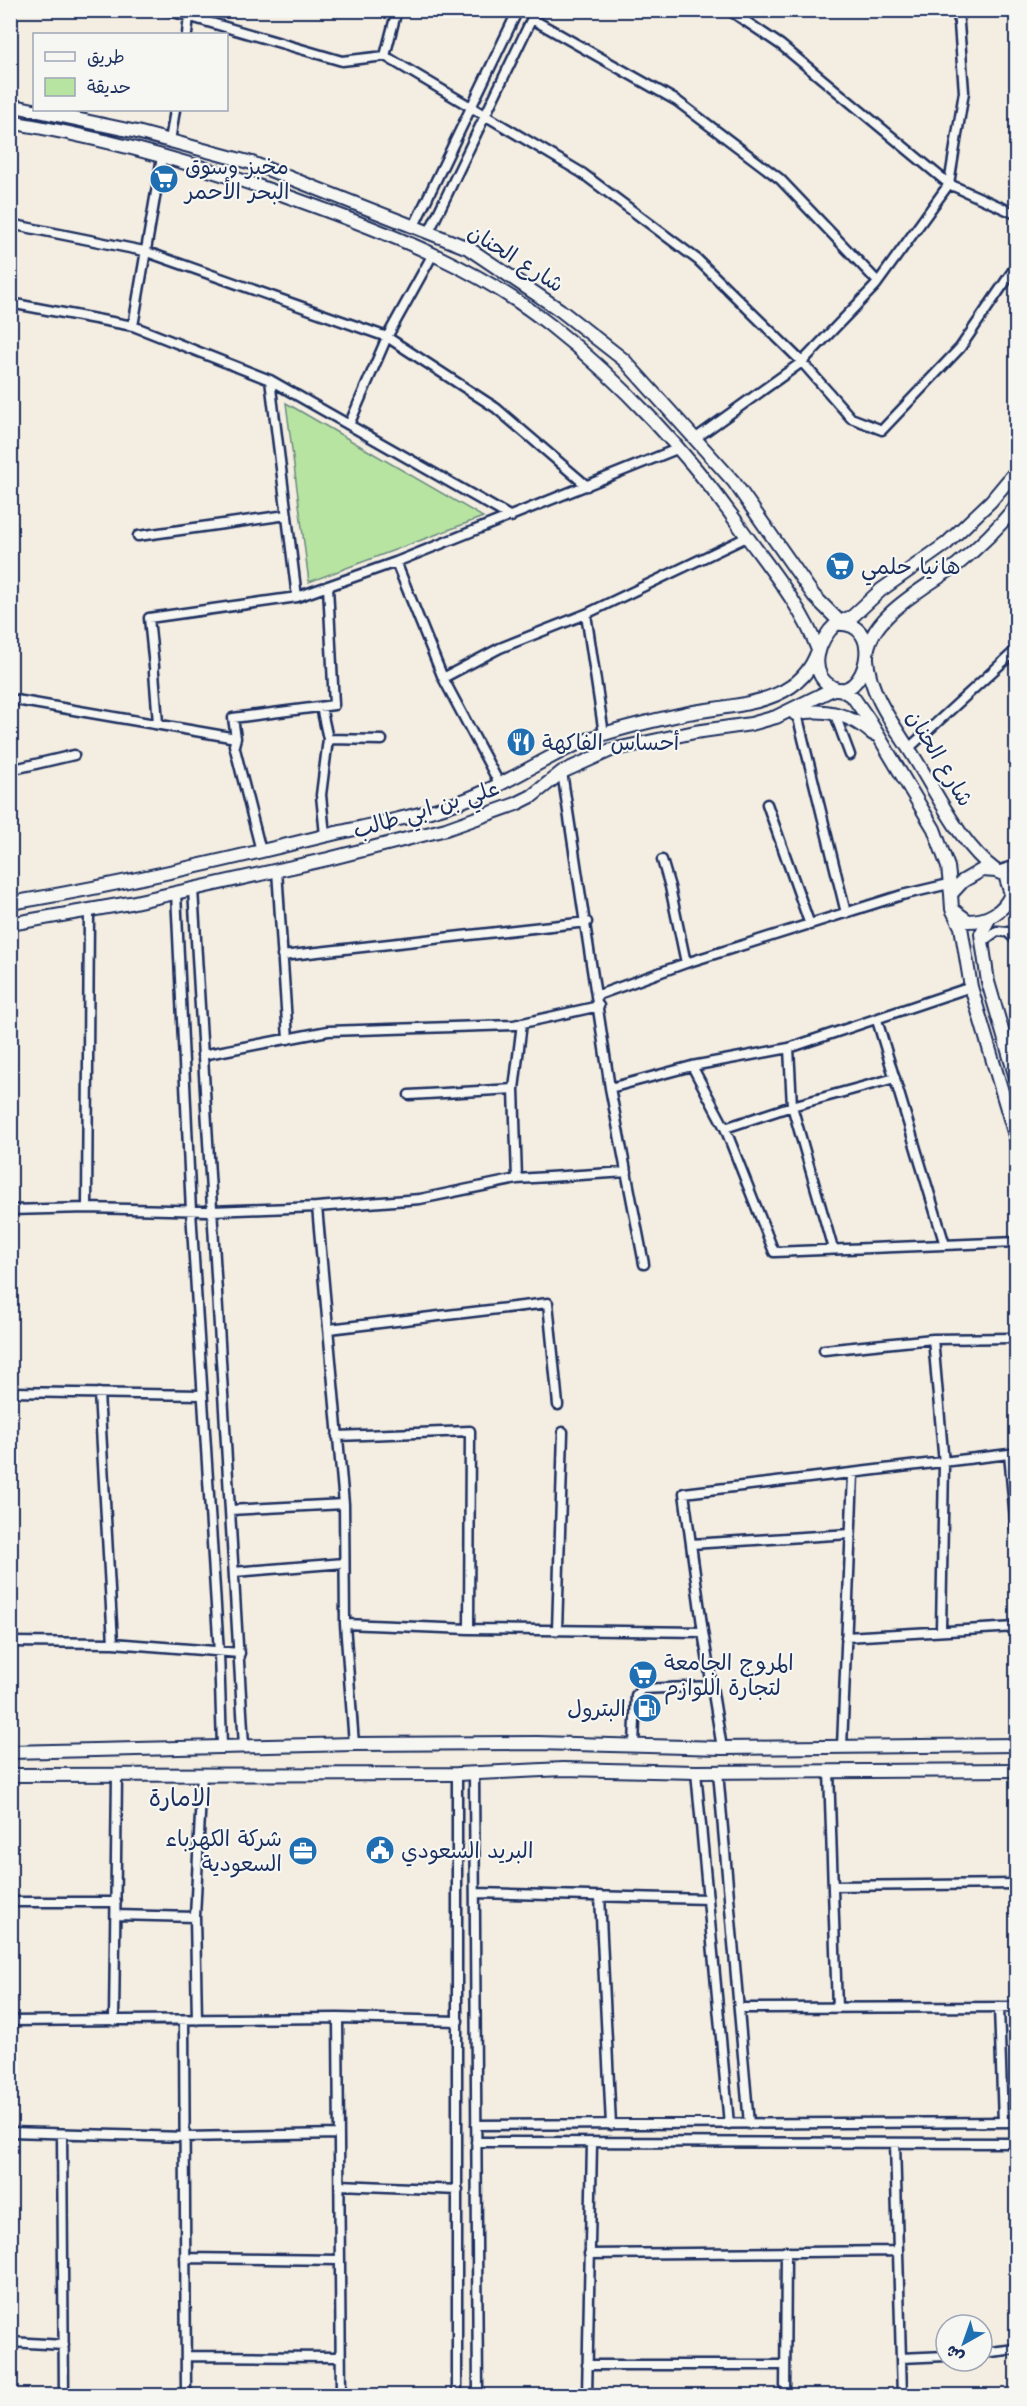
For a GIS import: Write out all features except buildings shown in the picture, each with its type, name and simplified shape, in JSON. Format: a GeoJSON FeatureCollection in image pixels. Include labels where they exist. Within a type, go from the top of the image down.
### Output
{"type":"FeatureCollection","features":[{"type":"Feature","properties":{"kind":"main road","name":"شارع الحنان"},"geometry":{"type":"LineString","coordinates":[[10,105],[33,110]]}},
{"type":"Feature","properties":{"kind":"main road","name":"شارع الحنان"},"geometry":{"type":"LineString","coordinates":[[37,111],[170,141],[252,163],[468,248],[560,310],[624,360],[734,482],[814,596],[839,623]]}},
{"type":"Feature","properties":{"kind":"main road","name":"شارع الحنان"},"geometry":{"type":"LineString","coordinates":[[10,122],[162,157],[245,180],[376,229],[461,267],[549,324],[610,377],[718,495],[799,613],[818,650]]}},
{"type":"Feature","properties":{"kind":"main road"},"geometry":{"type":"LineString","coordinates":[[1017,471],[991,501],[946,544],[881,590],[823,638],[818,650],[820,674],[837,689],[847,688],[860,676],[874,632],[880,623],[893,610],[960,562],[1017,506]]}},
{"type":"Feature","properties":{"kind":"main road"},"geometry":{"type":"LineString","coordinates":[[839,623],[859,632],[866,645],[867,657]]}},
{"type":"Feature","properties":{"kind":"main road","name":"علي بن ابي طالب"},"geometry":{"type":"LineString","coordinates":[[10,903],[261,851],[466,800],[604,734],[689,713],[761,701],[792,686],[814,663],[818,650]]}},
{"type":"Feature","properties":{"kind":"main road","name":"شارع الحنان"},"geometry":{"type":"LineString","coordinates":[[867,657],[878,696],[909,748],[963,836],[985,862],[996,871]]}},
{"type":"Feature","properties":{"kind":"main road","name":"شارع الحنان"},"geometry":{"type":"LineString","coordinates":[[837,689],[853,698],[934,829],[942,848],[952,887]]}},
{"type":"Feature","properties":{"kind":"main road","name":"علي بن ابي طالب"},"geometry":{"type":"LineString","coordinates":[[10,924],[89,911],[193,889],[447,829],[532,796],[562,772],[610,750],[695,732],[751,724],[776,717],[837,689]]}},
{"type":"Feature","properties":{"kind":"main road"},"geometry":{"type":"LineString","coordinates":[[776,717],[809,710],[834,712],[862,725],[885,747]]}},
{"type":"Feature","properties":{"kind":"main road"},"geometry":{"type":"LineString","coordinates":[[952,909],[968,921],[990,917],[1002,909],[1014,889],[1005,875],[996,871],[982,870],[956,887],[952,887],[952,909],[960,927],[971,987],[1017,1139]]}},
{"type":"Feature","properties":{"kind":"main road"},"geometry":{"type":"LineString","coordinates":[[990,917],[981,934],[988,982],[1017,1078]]}},
{"type":"Feature","properties":{"kind":"main road"},"geometry":{"type":"LineString","coordinates":[[10,1752],[354,1744],[634,1745],[722,1748],[1017,1745]]}},
{"type":"Feature","properties":{"kind":"main road"},"geometry":{"type":"LineString","coordinates":[[10,1775],[457,1774],[563,1769],[696,1772],[1017,1770]]}},
{"type":"Feature","properties":{"kind":"street"},"geometry":{"type":"LineString","coordinates":[[167,10],[342,62],[385,56],[582,173],[698,260],[802,362],[851,418],[882,430],[960,348],[1017,266]]}},
{"type":"Feature","properties":{"kind":"street"},"geometry":{"type":"LineString","coordinates":[[385,56],[397,10]]}},
{"type":"Feature","properties":{"kind":"street"},"geometry":{"type":"LineString","coordinates":[[414,226],[518,10]]}},
{"type":"Feature","properties":{"kind":"street"},"geometry":{"type":"LineString","coordinates":[[429,232],[536,10]]}},
{"type":"Feature","properties":{"kind":"street"},"geometry":{"type":"LineString","coordinates":[[729,10],[781,45],[949,184],[1017,214]]}},
{"type":"Feature","properties":{"kind":"street"},"geometry":{"type":"LineString","coordinates":[[696,438],[802,362],[878,282],[949,184],[964,92],[958,10]]}},
{"type":"Feature","properties":{"kind":"street"},"geometry":{"type":"LineString","coordinates":[[187,33],[189,16]]}},
{"type":"Feature","properties":{"kind":"street"},"geometry":{"type":"LineString","coordinates":[[532,19],[677,101],[780,179],[878,282]]}},
{"type":"Feature","properties":{"kind":"street"},"geometry":{"type":"LineString","coordinates":[[170,141],[175,111]]}},
{"type":"Feature","properties":{"kind":"street"},"geometry":{"type":"LineString","coordinates":[[133,326],[144,251],[162,157]]}},
{"type":"Feature","properties":{"kind":"street"},"geometry":{"type":"LineString","coordinates":[[10,224],[144,251],[387,337],[496,408],[587,486]]}},
{"type":"Feature","properties":{"kind":"street"},"geometry":{"type":"LineString","coordinates":[[350,425],[387,337],[433,254]]}},
{"type":"Feature","properties":{"kind":"street"},"geometry":{"type":"LineString","coordinates":[[10,303],[133,326],[270,380],[511,517]]}},
{"type":"Feature","properties":{"kind":"street"},"geometry":{"type":"LineString","coordinates":[[270,380],[297,597]]}},
{"type":"Feature","properties":{"kind":"street"},"geometry":{"type":"LineString","coordinates":[[158,723],[149,618],[297,597],[396,562],[677,449]]}},
{"type":"Feature","properties":{"kind":"street"},"geometry":{"type":"LineString","coordinates":[[138,536],[287,515]]}},
{"type":"Feature","properties":{"kind":"street"},"geometry":{"type":"LineString","coordinates":[[443,678],[500,648],[586,614],[747,537]]}},
{"type":"Feature","properties":{"kind":"street"},"geometry":{"type":"LineString","coordinates":[[396,562],[443,678],[499,783]]}},
{"type":"Feature","properties":{"kind":"street"},"geometry":{"type":"LineString","coordinates":[[261,851],[234,746],[236,738],[233,718],[334,705],[328,586]]}},
{"type":"Feature","properties":{"kind":"street"},"geometry":{"type":"LineString","coordinates":[[586,614],[604,734]]}},
{"type":"Feature","properties":{"kind":"street"},"geometry":{"type":"LineString","coordinates":[[909,748],[1017,650]]}},
{"type":"Feature","properties":{"kind":"street"},"geometry":{"type":"LineString","coordinates":[[10,699],[236,738]]}},
{"type":"Feature","properties":{"kind":"street"},"geometry":{"type":"LineString","coordinates":[[321,707],[328,739],[321,795],[326,835]]}},
{"type":"Feature","properties":{"kind":"street"},"geometry":{"type":"LineString","coordinates":[[834,712],[850,755]]}},
{"type":"Feature","properties":{"kind":"street"},"geometry":{"type":"LineString","coordinates":[[796,714],[846,913]]}},
{"type":"Feature","properties":{"kind":"street"},"geometry":{"type":"LineString","coordinates":[[328,739],[382,740]]}},
{"type":"Feature","properties":{"kind":"street"},"geometry":{"type":"LineString","coordinates":[[10,770],[74,755]]}},
{"type":"Feature","properties":{"kind":"street"},"geometry":{"type":"LineString","coordinates":[[562,772],[587,922],[610,1088],[644,1264]]}},
{"type":"Feature","properties":{"kind":"street"},"geometry":{"type":"LineString","coordinates":[[767,804],[810,925]]}},
{"type":"Feature","properties":{"kind":"street"},"geometry":{"type":"LineString","coordinates":[[662,860],[670,886],[686,963]]}},
{"type":"Feature","properties":{"kind":"street"},"geometry":{"type":"LineString","coordinates":[[996,871],[1017,865]]}},
{"type":"Feature","properties":{"kind":"street"},"geometry":{"type":"LineString","coordinates":[[277,870],[288,1039]]}},
{"type":"Feature","properties":{"kind":"street"},"geometry":{"type":"LineString","coordinates":[[598,995],[686,963],[902,895],[952,887]]}},
{"type":"Feature","properties":{"kind":"street"},"geometry":{"type":"LineString","coordinates":[[193,889],[244,1746]]}},
{"type":"Feature","properties":{"kind":"street"},"geometry":{"type":"LineString","coordinates":[[1014,889],[1017,912]]}},
{"type":"Feature","properties":{"kind":"street"},"geometry":{"type":"LineString","coordinates":[[176,892],[191,1211],[219,1653],[222,1746]]}},
{"type":"Feature","properties":{"kind":"street"},"geometry":{"type":"LineString","coordinates":[[87,1208],[89,911]]}},
{"type":"Feature","properties":{"kind":"street"},"geometry":{"type":"LineString","coordinates":[[282,956],[587,922]]}},
{"type":"Feature","properties":{"kind":"street"},"geometry":{"type":"LineString","coordinates":[[982,942],[997,931],[1007,932],[1017,940]]}},
{"type":"Feature","properties":{"kind":"street"},"geometry":{"type":"LineString","coordinates":[[610,1088],[692,1065],[789,1048],[971,987]]}},
{"type":"Feature","properties":{"kind":"street"},"geometry":{"type":"LineString","coordinates":[[202,1055],[328,1031],[522,1023],[599,1006]]}},
{"type":"Feature","properties":{"kind":"street"},"geometry":{"type":"LineString","coordinates":[[877,1020],[945,1245]]}},
{"type":"Feature","properties":{"kind":"street"},"geometry":{"type":"LineString","coordinates":[[517,1179],[514,1089],[522,1023]]}},
{"type":"Feature","properties":{"kind":"street"},"geometry":{"type":"LineString","coordinates":[[789,1048],[792,1106],[833,1249]]}},
{"type":"Feature","properties":{"kind":"street"},"geometry":{"type":"LineString","coordinates":[[692,1065],[725,1128],[774,1252],[1017,1242]]}},
{"type":"Feature","properties":{"kind":"street"},"geometry":{"type":"LineString","coordinates":[[725,1128],[792,1106],[895,1078]]}},
{"type":"Feature","properties":{"kind":"street"},"geometry":{"type":"LineString","coordinates":[[409,1095],[514,1089]]}},
{"type":"Feature","properties":{"kind":"street"},"geometry":{"type":"LineString","coordinates":[[10,1210],[87,1208],[191,1211],[317,1207],[420,1199],[517,1179],[627,1172]]}},
{"type":"Feature","properties":{"kind":"street"},"geometry":{"type":"LineString","coordinates":[[317,1207],[344,1504],[345,1624],[354,1744]]}},
{"type":"Feature","properties":{"kind":"street"},"geometry":{"type":"LineString","coordinates":[[329,1329],[548,1303],[558,1405]]}},
{"type":"Feature","properties":{"kind":"street"},"geometry":{"type":"LineString","coordinates":[[825,1350],[933,1339],[1017,1338]]}},
{"type":"Feature","properties":{"kind":"street"},"geometry":{"type":"LineString","coordinates":[[933,1339],[944,1464],[941,1630]]}},
{"type":"Feature","properties":{"kind":"street"},"geometry":{"type":"LineString","coordinates":[[10,1392],[202,1395]]}},
{"type":"Feature","properties":{"kind":"street"},"geometry":{"type":"LineString","coordinates":[[99,1393],[112,1643]]}},
{"type":"Feature","properties":{"kind":"street"},"geometry":{"type":"LineString","coordinates":[[337,1436],[470,1431],[470,1629]]}},
{"type":"Feature","properties":{"kind":"street"},"geometry":{"type":"LineString","coordinates":[[557,1631],[563,1432]]}},
{"type":"Feature","properties":{"kind":"street"},"geometry":{"type":"LineString","coordinates":[[722,1748],[684,1494],[944,1464],[1009,1454],[1017,1530]]}},
{"type":"Feature","properties":{"kind":"street"},"geometry":{"type":"LineString","coordinates":[[843,1747],[853,1474]]}},
{"type":"Feature","properties":{"kind":"street"},"geometry":{"type":"LineString","coordinates":[[230,1510],[344,1504]]}},
{"type":"Feature","properties":{"kind":"street"},"geometry":{"type":"LineString","coordinates":[[691,1544],[850,1534]]}},
{"type":"Feature","properties":{"kind":"street"},"geometry":{"type":"LineString","coordinates":[[234,1572],[344,1563]]}},
{"type":"Feature","properties":{"kind":"street"},"geometry":{"type":"LineString","coordinates":[[345,1624],[557,1631],[703,1632]]}},
{"type":"Feature","properties":{"kind":"street"},"geometry":{"type":"LineString","coordinates":[[846,1637],[1017,1627]]}},
{"type":"Feature","properties":{"kind":"street"},"geometry":{"type":"LineString","coordinates":[[10,1642],[112,1643],[240,1653]]}},
{"type":"Feature","properties":{"kind":"street"},"geometry":{"type":"LineString","coordinates":[[634,1745],[636,1695],[642,1689],[712,1686]]}},
{"type":"Feature","properties":{"kind":"street"},"geometry":{"type":"LineString","coordinates":[[829,1771],[837,2008]]}},
{"type":"Feature","properties":{"kind":"street"},"geometry":{"type":"LineString","coordinates":[[696,1772],[729,2124]]}},
{"type":"Feature","properties":{"kind":"street"},"geometry":{"type":"LineString","coordinates":[[718,1772],[749,2124]]}},
{"type":"Feature","properties":{"kind":"street"},"geometry":{"type":"LineString","coordinates":[[474,1773],[478,2396]]}},
{"type":"Feature","properties":{"kind":"street"},"geometry":{"type":"LineString","coordinates":[[197,2020],[195,1917],[202,1774]]}},
{"type":"Feature","properties":{"kind":"street"},"geometry":{"type":"LineString","coordinates":[[457,1774],[457,2396]]}},
{"type":"Feature","properties":{"kind":"street"},"geometry":{"type":"LineString","coordinates":[[114,2021],[117,1775]]}},
{"type":"Feature","properties":{"kind":"street"},"geometry":{"type":"LineString","coordinates":[[833,1886],[1017,1884]]}},
{"type":"Feature","properties":{"kind":"street"},"geometry":{"type":"LineString","coordinates":[[475,1893],[708,1899]]}},
{"type":"Feature","properties":{"kind":"street"},"geometry":{"type":"LineString","coordinates":[[600,1896],[611,2125]]}},
{"type":"Feature","properties":{"kind":"street"},"geometry":{"type":"LineString","coordinates":[[10,1902],[116,1902]]}},
{"type":"Feature","properties":{"kind":"street"},"geometry":{"type":"LineString","coordinates":[[116,1915],[195,1917]]}},
{"type":"Feature","properties":{"kind":"street"},"geometry":{"type":"LineString","coordinates":[[999,2007],[1003,2122]]}},
{"type":"Feature","properties":{"kind":"street"},"geometry":{"type":"LineString","coordinates":[[739,2008],[1017,2007]]}},
{"type":"Feature","properties":{"kind":"street"},"geometry":{"type":"LineString","coordinates":[[10,2021],[338,2018],[458,2021]]}},
{"type":"Feature","properties":{"kind":"street"},"geometry":{"type":"LineString","coordinates":[[338,2018],[341,2396]]}},
{"type":"Feature","properties":{"kind":"street"},"geometry":{"type":"LineString","coordinates":[[184,2021],[186,2396]]}},
{"type":"Feature","properties":{"kind":"street"},"geometry":{"type":"LineString","coordinates":[[476,2125],[1017,2122]]}},
{"type":"Feature","properties":{"kind":"street"},"geometry":{"type":"LineString","coordinates":[[10,2132],[185,2137],[338,2134]]}},
{"type":"Feature","properties":{"kind":"street"},"geometry":{"type":"LineString","coordinates":[[62,2134],[64,2396]]}},
{"type":"Feature","properties":{"kind":"street"},"geometry":{"type":"LineString","coordinates":[[476,2142],[1017,2143]]}},
{"type":"Feature","properties":{"kind":"street"},"geometry":{"type":"LineString","coordinates":[[587,2396],[592,2143]]}},
{"type":"Feature","properties":{"kind":"street"},"geometry":{"type":"LineString","coordinates":[[895,2143],[902,2396]]}},
{"type":"Feature","properties":{"kind":"street"},"geometry":{"type":"LineString","coordinates":[[340,2185],[458,2190]]}},
{"type":"Feature","properties":{"kind":"street"},"geometry":{"type":"LineString","coordinates":[[785,2396],[786,2251]]}},
{"type":"Feature","properties":{"kind":"street"},"geometry":{"type":"LineString","coordinates":[[589,2254],[898,2251]]}},
{"type":"Feature","properties":{"kind":"street"},"geometry":{"type":"LineString","coordinates":[[185,2258],[340,2259]]}},
{"type":"Feature","properties":{"kind":"street"},"geometry":{"type":"LineString","coordinates":[[10,2342],[64,2345]]}},
{"type":"Feature","properties":{"kind":"street"},"geometry":{"type":"LineString","coordinates":[[994,2352],[1017,2349]]}},
{"type":"Feature","properties":{"kind":"street"},"geometry":{"type":"LineString","coordinates":[[186,2356],[339,2357]]}},
{"type":"Feature","properties":{"kind":"street"},"geometry":{"type":"LineString","coordinates":[[901,2358],[934,2357]]}},
{"type":"Feature","properties":{"kind":"street"},"geometry":{"type":"LineString","coordinates":[[587,2365],[785,2365]]}},
{"type":"Feature","properties":{"kind":"green space"},"geometry":{"type":"Polygon","coordinates":[[[286,403],[483,517],[309,582],[286,403]]]}},
{"type":"Feature","properties":{"kind":"place","name":"مخبز وسوق البحر الأحمر"},"geometry":{"type":"Point","coordinates":[164,179]}},
{"type":"Feature","properties":{"kind":"place","name":"هانيا حلمي"},"geometry":{"type":"Point","coordinates":[840,566]}},
{"type":"Feature","properties":{"kind":"place","name":"أحساس الفاكهة"},"geometry":{"type":"Point","coordinates":[521,742]}},
{"type":"Feature","properties":{"kind":"place","name":"المروج الجامعة لتجارة اللوازم"},"geometry":{"type":"Point","coordinates":[643,1675]}},
{"type":"Feature","properties":{"kind":"place","name":"البترول"},"geometry":{"type":"Point","coordinates":[647,1708]}},
{"type":"Feature","properties":{"kind":"place","name":"البريد السعودي"},"geometry":{"type":"Point","coordinates":[380,1850]}},
{"type":"Feature","properties":{"kind":"place","name":"شركة الكهرباء السعودية"},"geometry":{"type":"Point","coordinates":[303,1851]}},
{"type":"Feature","properties":{"kind":"district","name":"الامارة"},"geometry":{"type":"Point","coordinates":[180,1798]}}]}
